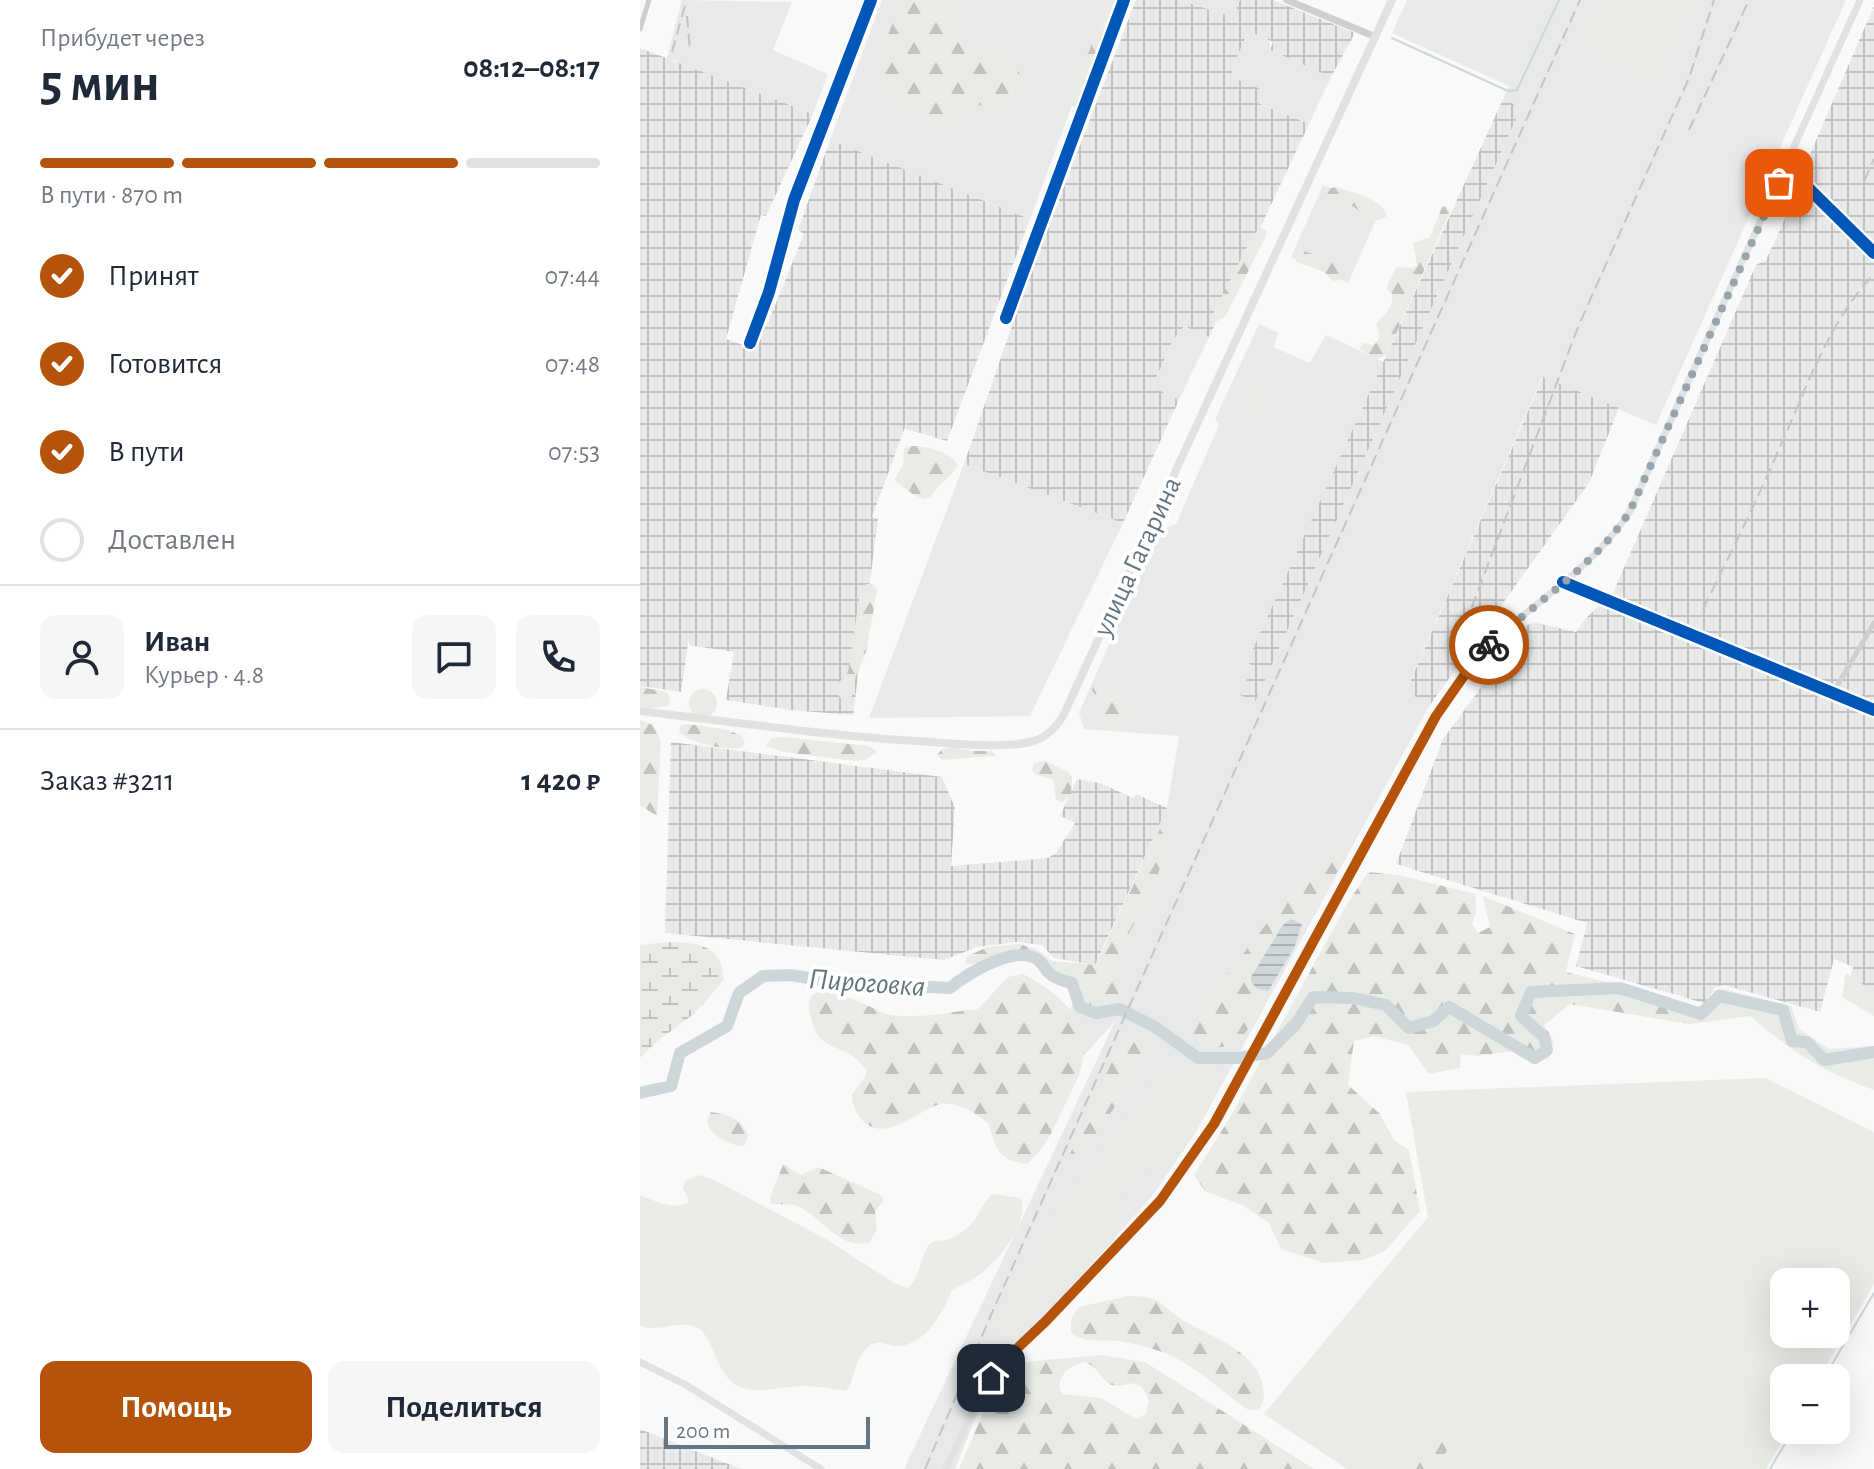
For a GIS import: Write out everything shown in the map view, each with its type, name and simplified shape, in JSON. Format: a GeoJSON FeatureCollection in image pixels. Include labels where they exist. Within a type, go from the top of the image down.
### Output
{"type":"FeatureCollection","features":[{"type":"Feature","properties":{"kind":"main road","name":"улица Гагарина"},"geometry":{"type":"LineString","coordinates":[[640,711],[856,737],[935,742],[1025,743],[1051,732],[1067,708],[1392,0]]}},
{"type":"Feature","properties":{"kind":"main road"},"geometry":{"type":"LineString","coordinates":[[946,1469],[980,1396],[1000,1366],[1160,1201],[1214,1124],[1446,699],[1480,653],[1563,582],[1618,529],[1630,511],[1860,0]]}},
{"type":"Feature","properties":{"kind":"main road"},"geometry":{"type":"LineString","coordinates":[[640,1362],[696,1391],[821,1469]]}},
{"type":"Feature","properties":{"kind":"street"},"geometry":{"type":"LineString","coordinates":[[640,29],[649,0]]}},
{"type":"Feature","properties":{"kind":"street"},"geometry":{"type":"LineString","coordinates":[[750,343],[769,292],[794,200],[871,0]]}},
{"type":"Feature","properties":{"kind":"street"},"geometry":{"type":"LineString","coordinates":[[1006,318],[1124,0]]}},
{"type":"Feature","properties":{"kind":"street"},"geometry":{"type":"LineString","coordinates":[[1287,0],[1376,37]]}},
{"type":"Feature","properties":{"kind":"street"},"geometry":{"type":"LineString","coordinates":[[1787,167],[1874,253]]}},
{"type":"Feature","properties":{"kind":"street"},"geometry":{"type":"LineString","coordinates":[[1563,582],[1874,710]]}},
{"type":"Feature","properties":{"kind":"street"},"geometry":{"type":"LineString","coordinates":[[1833,693],[1874,623]]}},
{"type":"Feature","properties":{"kind":"shaded area"},"geometry":{"type":"Polygon","coordinates":[[[682,0],[792,2],[773,50],[828,74],[813,114],[667,58],[682,0]]]}},
{"type":"Feature","properties":{"kind":"shaded area"},"geometry":{"type":"Polygon","coordinates":[[[882,0],[1111,0],[1030,219],[830,140],[882,0]]]}},
{"type":"Feature","properties":{"kind":"shaded area"},"geometry":{"type":"Polygon","coordinates":[[[1136,0],[1179,0],[1233,17],[1240,0],[1273,0],[1355,33],[1331,77],[1270,50],[1273,42],[1253,33],[1246,36],[1232,69],[1232,77],[1263,90],[1258,103],[1309,124],[1209,337],[1184,326],[1173,340],[1152,387],[1179,400],[1123,523],[964,464],[1025,288],[1136,0]]]}},
{"type":"Feature","properties":{"kind":"shaded area"},"geometry":{"type":"Polygon","coordinates":[[[1179,0],[1240,0],[1233,17],[1179,0]]]}},
{"type":"Feature","properties":{"kind":"shaded area"},"geometry":{"type":"Polygon","coordinates":[[[1407,0],[1846,0],[1656,425],[1542,377],[1407,688],[1428,708],[1196,1132],[1153,1195],[1010,1355],[980,1407],[955,1469],[904,1469],[1115,1021],[1061,1081],[1042,1072],[1075,999],[1099,959],[1167,808],[1179,736],[1084,729],[1079,713],[1159,531],[1176,524],[1219,425],[1215,419],[1259,324],[1279,333],[1273,347],[1310,363],[1326,335],[1384,362],[1509,86],[1392,33],[1407,0]]]}},
{"type":"Feature","properties":{"kind":"shaded area"},"geometry":{"type":"Polygon","coordinates":[[[1874,6],[1874,992],[1850,978],[1853,967],[1834,959],[1820,1012],[1724,985],[1716,987],[1704,1003],[1576,966],[1587,923],[1396,864],[1443,739],[1526,626],[1533,622],[1576,632],[1613,593],[1756,265],[1766,260],[1810,164],[1808,159],[1874,6]]]}},
{"type":"Feature","properties":{"kind":"shaded area"},"geometry":{"type":"Polygon","coordinates":[[[1253,33],[1270,41],[1270,50],[1331,77],[1309,124],[1257,102],[1247,85],[1232,77],[1232,69],[1246,36],[1253,33]]]}},
{"type":"Feature","properties":{"kind":"shaded area"},"geometry":{"type":"Polygon","coordinates":[[[640,48],[813,114],[766,216],[761,215],[726,339],[752,348],[761,325],[767,325],[804,234],[798,230],[830,140],[1030,219],[947,441],[906,429],[908,419],[872,517],[878,518],[853,715],[726,700],[734,652],[689,645],[689,638],[681,692],[640,686],[640,48]]]}},
{"type":"Feature","properties":{"kind":"shaded area"},"geometry":{"type":"Polygon","coordinates":[[[1503,99],[1521,108],[1255,702],[1240,695],[1253,666],[1247,662],[1503,99]]]}},
{"type":"Feature","properties":{"kind":"shaded area"},"geometry":{"type":"Polygon","coordinates":[[[1323,185],[1379,213],[1348,283],[1291,257],[1323,185]]]}},
{"type":"Feature","properties":{"kind":"shaded area"},"geometry":{"type":"Polygon","coordinates":[[[1183,326],[1209,337],[1179,400],[1152,388],[1173,340],[1183,326]]]}},
{"type":"Feature","properties":{"kind":"shaded area"},"geometry":{"type":"Polygon","coordinates":[[[1543,377],[1619,408],[1589,483],[1428,708],[1407,689],[1543,377]]]}},
{"type":"Feature","properties":{"kind":"shaded area"},"geometry":{"type":"Polygon","coordinates":[[[964,464],[1123,523],[1030,716],[869,718],[964,464]]]}},
{"type":"Feature","properties":{"kind":"shaded area"},"geometry":{"type":"Polygon","coordinates":[[[671,742],[942,777],[955,808],[951,866],[1048,858],[1056,853],[1075,823],[1060,816],[1077,779],[1100,783],[1133,798],[1136,794],[1167,808],[1095,965],[1054,958],[1042,945],[1016,942],[977,947],[944,960],[665,933],[671,742]]]}},
{"type":"Feature","properties":{"kind":"shaded area"},"geometry":{"type":"Polygon","coordinates":[[[1291,919],[1302,924],[1294,948],[1268,991],[1258,989],[1251,982],[1251,977],[1283,925],[1291,919]]]}},
{"type":"Feature","properties":{"kind":"shaded area"},"geometry":{"type":"Polygon","coordinates":[[[640,1429],[741,1469],[640,1469],[640,1429]]]}},
{"type":"Feature","properties":{"kind":"green space"},"geometry":{"type":"Polygon","coordinates":[[[905,0],[950,0],[948,11],[962,38],[1002,58],[1018,70],[1021,79],[1014,95],[996,103],[967,106],[953,127],[916,115],[889,99],[883,90],[881,64],[888,35],[905,0]]]}},
{"type":"Feature","properties":{"kind":"green space"},"geometry":{"type":"Polygon","coordinates":[[[1109,0],[1121,0],[1082,98],[1075,107],[1072,106],[1074,89],[1109,0]]]}},
{"type":"Feature","properties":{"kind":"green space"},"geometry":{"type":"Polygon","coordinates":[[[1597,0],[1695,0],[1658,77],[1593,52],[1592,21],[1597,0]]]}},
{"type":"Feature","properties":{"kind":"green space"},"geometry":{"type":"Polygon","coordinates":[[[1337,187],[1374,201],[1387,216],[1371,220],[1352,206],[1333,199],[1327,194],[1331,188],[1337,187]]]}},
{"type":"Feature","properties":{"kind":"green space"},"geometry":{"type":"Polygon","coordinates":[[[1446,206],[1450,212],[1387,354],[1377,359],[1359,349],[1363,343],[1374,345],[1378,340],[1376,324],[1391,304],[1388,282],[1397,267],[1412,268],[1417,265],[1413,243],[1430,237],[1442,207],[1446,206]]]}},
{"type":"Feature","properties":{"kind":"green space"},"geometry":{"type":"Polygon","coordinates":[[[1261,227],[1267,231],[1266,236],[1225,317],[1215,322],[1214,312],[1253,235],[1261,227]]]}},
{"type":"Feature","properties":{"kind":"green space"},"geometry":{"type":"Polygon","coordinates":[[[1298,249],[1332,263],[1342,274],[1340,280],[1333,281],[1323,271],[1296,262],[1298,249]]]}},
{"type":"Feature","properties":{"kind":"green space"},"geometry":{"type":"Polygon","coordinates":[[[1270,379],[1275,383],[1251,424],[1248,416],[1254,404],[1256,388],[1270,379]]]}},
{"type":"Feature","properties":{"kind":"green space"},"geometry":{"type":"Polygon","coordinates":[[[909,446],[943,453],[958,465],[931,497],[924,499],[914,495],[894,480],[903,466],[904,448],[909,446]]]}},
{"type":"Feature","properties":{"kind":"green space"},"geometry":{"type":"Polygon","coordinates":[[[866,584],[873,584],[877,590],[866,652],[856,675],[851,700],[846,703],[838,695],[837,685],[848,672],[860,593],[866,584]]]}},
{"type":"Feature","properties":{"kind":"green space"},"geometry":{"type":"Polygon","coordinates":[[[1105,679],[1112,681],[1112,688],[1129,696],[1134,706],[1128,722],[1114,732],[1102,723],[1108,704],[1094,694],[1092,688],[1105,679]]]}},
{"type":"Feature","properties":{"kind":"green space"},"geometry":{"type":"Polygon","coordinates":[[[640,687],[667,692],[669,706],[640,706],[640,687]]]}},
{"type":"Feature","properties":{"kind":"green space"},"geometry":{"type":"Polygon","coordinates":[[[703,689],[713,693],[717,703],[713,713],[703,717],[693,713],[689,703],[693,693],[703,689]]]}},
{"type":"Feature","properties":{"kind":"green space"},"geometry":{"type":"Polygon","coordinates":[[[640,720],[653,725],[661,741],[657,816],[640,805],[640,720]]]}},
{"type":"Feature","properties":{"kind":"green space"},"geometry":{"type":"Polygon","coordinates":[[[681,725],[728,730],[742,736],[745,743],[741,748],[734,748],[700,743],[679,732],[681,725]]]}},
{"type":"Feature","properties":{"kind":"green space"},"geometry":{"type":"Polygon","coordinates":[[[772,738],[869,746],[877,752],[865,760],[855,761],[784,752],[766,746],[772,738]]]}},
{"type":"Feature","properties":{"kind":"green space"},"geometry":{"type":"Polygon","coordinates":[[[953,747],[992,751],[997,756],[942,760],[937,755],[942,749],[953,747]]]}},
{"type":"Feature","properties":{"kind":"green space"},"geometry":{"type":"Polygon","coordinates":[[[1045,761],[1072,777],[1071,795],[1062,802],[1056,800],[1053,779],[1036,775],[1032,770],[1034,763],[1045,761]]]}},
{"type":"Feature","properties":{"kind":"green space"},"geometry":{"type":"Polygon","coordinates":[[[1166,816],[1171,820],[1164,856],[1151,891],[1116,957],[1114,973],[1121,985],[1117,997],[1110,1004],[1101,1007],[1088,1004],[1078,983],[1054,972],[1028,953],[1015,952],[979,963],[965,963],[967,956],[988,947],[1019,944],[1036,949],[1052,961],[1096,965],[1166,816]]]}},
{"type":"Feature","properties":{"kind":"green space"},"geometry":{"type":"Polygon","coordinates":[[[1327,852],[1341,855],[1343,861],[1315,915],[1302,924],[1296,920],[1264,952],[1251,977],[1262,991],[1268,991],[1250,1026],[1234,1043],[1223,1047],[1197,1041],[1193,1028],[1211,995],[1313,864],[1327,852]]]}},
{"type":"Feature","properties":{"kind":"green space"},"geometry":{"type":"Polygon","coordinates":[[[1368,872],[1398,875],[1475,894],[1476,912],[1472,924],[1478,933],[1490,927],[1483,896],[1575,934],[1566,972],[1630,988],[1690,1008],[1689,1024],[1570,1004],[1544,1025],[1554,1041],[1549,1058],[1533,1063],[1519,1050],[1477,1056],[1461,1054],[1460,1068],[1429,1074],[1408,1045],[1374,1036],[1354,1041],[1348,1085],[1380,1114],[1394,1140],[1409,1150],[1420,1211],[1385,1251],[1363,1260],[1324,1263],[1281,1249],[1269,1223],[1244,1206],[1205,1191],[1194,1175],[1229,1119],[1346,906],[1368,872]]]}},
{"type":"Feature","properties":{"kind":"green space"},"geometry":{"type":"Polygon","coordinates":[[[690,943],[714,952],[724,980],[694,1014],[640,1058],[640,945],[690,943]]]}},
{"type":"Feature","properties":{"kind":"green space"},"geometry":{"type":"Polygon","coordinates":[[[1846,973],[1874,992],[1874,1016],[1842,997],[1846,973]]]}},
{"type":"Feature","properties":{"kind":"green space"},"geometry":{"type":"Polygon","coordinates":[[[1023,974],[1066,1005],[1084,1041],[1083,1061],[1073,1088],[1048,1138],[1027,1164],[1004,1156],[996,1146],[988,1123],[954,1104],[932,1107],[903,1123],[883,1129],[861,1119],[852,1094],[867,1070],[854,1057],[824,1042],[817,1034],[809,1011],[813,995],[833,992],[891,1015],[935,1015],[978,1009],[1008,977],[1023,974]]]}},
{"type":"Feature","properties":{"kind":"green space"},"geometry":{"type":"Polygon","coordinates":[[[1719,988],[1791,1006],[1799,1029],[1829,1049],[1874,1046],[1874,1090],[1808,1059],[1750,1016],[1689,1024],[1690,1008],[1703,1006],[1719,988]]]}},
{"type":"Feature","properties":{"kind":"green space"},"geometry":{"type":"Polygon","coordinates":[[[1139,1024],[1146,1029],[1129,1083],[1073,1167],[1065,1171],[1120,1044],[1130,1029],[1139,1024]]]}},
{"type":"Feature","properties":{"kind":"green space"},"geometry":{"type":"Polygon","coordinates":[[[1189,1062],[1207,1066],[1220,1074],[1209,1109],[1191,1136],[1166,1164],[1135,1171],[1126,1178],[1121,1192],[1120,1225],[1112,1243],[1016,1335],[1001,1340],[1000,1323],[1051,1222],[1156,1082],[1172,1068],[1189,1062]]]}},
{"type":"Feature","properties":{"kind":"green space"},"geometry":{"type":"Polygon","coordinates":[[[1765,1078],[1874,1132],[1874,1284],[1850,1325],[1850,1268],[1770,1268],[1770,1348],[1837,1348],[1827,1364],[1770,1364],[1770,1444],[1781,1444],[1766,1469],[1347,1469],[1264,1414],[1428,1217],[1406,1092],[1765,1078]]]}},
{"type":"Feature","properties":{"kind":"green space"},"geometry":{"type":"Polygon","coordinates":[[[711,1112],[728,1116],[742,1125],[748,1136],[744,1146],[727,1142],[712,1132],[707,1122],[711,1112]]]}},
{"type":"Feature","properties":{"kind":"green space"},"geometry":{"type":"Polygon","coordinates":[[[783,1165],[801,1175],[818,1167],[879,1194],[884,1200],[875,1211],[877,1229],[870,1242],[849,1242],[797,1206],[771,1204],[770,1197],[783,1165]]]}},
{"type":"Feature","properties":{"kind":"green space"},"geometry":{"type":"Polygon","coordinates":[[[698,1175],[712,1179],[826,1239],[894,1283],[908,1288],[929,1245],[966,1229],[992,1194],[1021,1198],[1021,1217],[1006,1247],[981,1273],[952,1290],[944,1308],[925,1334],[908,1344],[879,1343],[868,1347],[860,1357],[846,1391],[803,1386],[747,1389],[725,1375],[700,1329],[681,1325],[640,1326],[640,1195],[665,1204],[684,1204],[689,1201],[683,1188],[685,1181],[698,1175]]]}},
{"type":"Feature","properties":{"kind":"green space"},"geometry":{"type":"Polygon","coordinates":[[[1128,1296],[1156,1300],[1183,1320],[1239,1351],[1260,1376],[1264,1398],[1259,1409],[1245,1408],[1203,1375],[1168,1355],[1124,1342],[1082,1339],[1071,1333],[1071,1319],[1079,1307],[1128,1296]]]}},
{"type":"Feature","properties":{"kind":"green space"},"geometry":{"type":"Polygon","coordinates":[[[1101,1355],[1145,1362],[1314,1469],[959,1469],[999,1376],[1020,1364],[1101,1355]],[[1085,1362],[1064,1373],[1060,1383],[1062,1394],[1101,1398],[1136,1419],[1146,1414],[1149,1400],[1142,1387],[1132,1383],[1108,1383],[1085,1362]]]}},
{"type":"Feature","properties":{"kind":"green space"},"geometry":{"type":"Polygon","coordinates":[[[1437,1434],[1447,1444],[1447,1451],[1433,1469],[1400,1469],[1400,1462],[1407,1451],[1418,1442],[1437,1434]]]}},
{"type":"Feature","properties":{"kind":"waterway"},"geometry":{"type":"LineString","coordinates":[[1392,38],[1508,91],[1517,90],[1559,0]]}},
{"type":"Feature","properties":{"kind":"waterway","name":"Пироговка"},"geometry":{"type":"LineString","coordinates":[[640,1093],[671,1086],[680,1053],[727,1026],[739,993],[763,976],[790,975],[834,982],[950,988],[979,969],[1016,956],[1037,959],[1051,975],[1072,983],[1080,1007],[1096,1013],[1120,1009],[1155,1027],[1198,1058],[1238,1058],[1267,1053],[1296,1024],[1313,997],[1353,998],[1386,1005],[1409,1028],[1433,1021],[1449,1007],[1535,1058],[1547,1050],[1544,1037],[1521,1016],[1531,992],[1620,988],[1701,1014],[1719,996],[1783,1010],[1792,1041],[1807,1042],[1824,1060],[1874,1052]]}},
{"type":"Feature","properties":{"kind":"waterway"},"geometry":{"type":"LineString","coordinates":[[1832,1364],[1874,1293]]}},
{"type":"Feature","properties":{"kind":"waterway"},"geometry":{"type":"LineString","coordinates":[[1770,1469],[1785,1444]]}},
{"type":"Feature","properties":{"kind":"railway"},"geometry":{"type":"LineString","coordinates":[[925,1469],[991,1315],[1580,0]]}},
{"type":"Feature","properties":{"kind":"railway"},"geometry":{"type":"LineString","coordinates":[[1459,641],[1578,327],[1689,78],[1714,0]]}},
{"type":"Feature","properties":{"kind":"railway"},"geometry":{"type":"LineString","coordinates":[[1689,130],[1749,0]]}},
{"type":"Feature","properties":{"kind":"railway"},"geometry":{"type":"LineString","coordinates":[[672,52],[686,2]]}},
{"type":"Feature","properties":{"kind":"railway"},"geometry":{"type":"LineString","coordinates":[[687,16],[690,51]]}},
{"type":"Feature","properties":{"kind":"railway"},"geometry":{"type":"LineString","coordinates":[[1864,181],[1874,159]]}},
{"type":"Feature","properties":{"kind":"railway"},"geometry":{"type":"LineString","coordinates":[[1703,609],[1762,488],[1831,334],[1874,274]]}},
{"type":"Feature","properties":{"kind":"cycle path"},"geometry":{"type":"LineString","coordinates":[[750,343],[769,292],[794,200],[871,0]]}},
{"type":"Feature","properties":{"kind":"cycle path"},"geometry":{"type":"LineString","coordinates":[[1006,318],[1124,0]]}},
{"type":"Feature","properties":{"kind":"cycle path"},"geometry":{"type":"LineString","coordinates":[[1787,167],[1874,253]]}},
{"type":"Feature","properties":{"kind":"cycle path"},"geometry":{"type":"LineString","coordinates":[[1563,582],[1874,710]]}},
{"type":"Feature","properties":{"kind":"way so far"},"geometry":{"type":"LineString","coordinates":[[1489,645],[1581,565],[1618,529],[1630,511],[1779,183]]}},
{"type":"Feature","properties":{"kind":"route"},"geometry":{"type":"LineString","coordinates":[[991,1378],[1160,1201],[1214,1124],[1436,716],[1480,653],[1489,645]]}}]}
